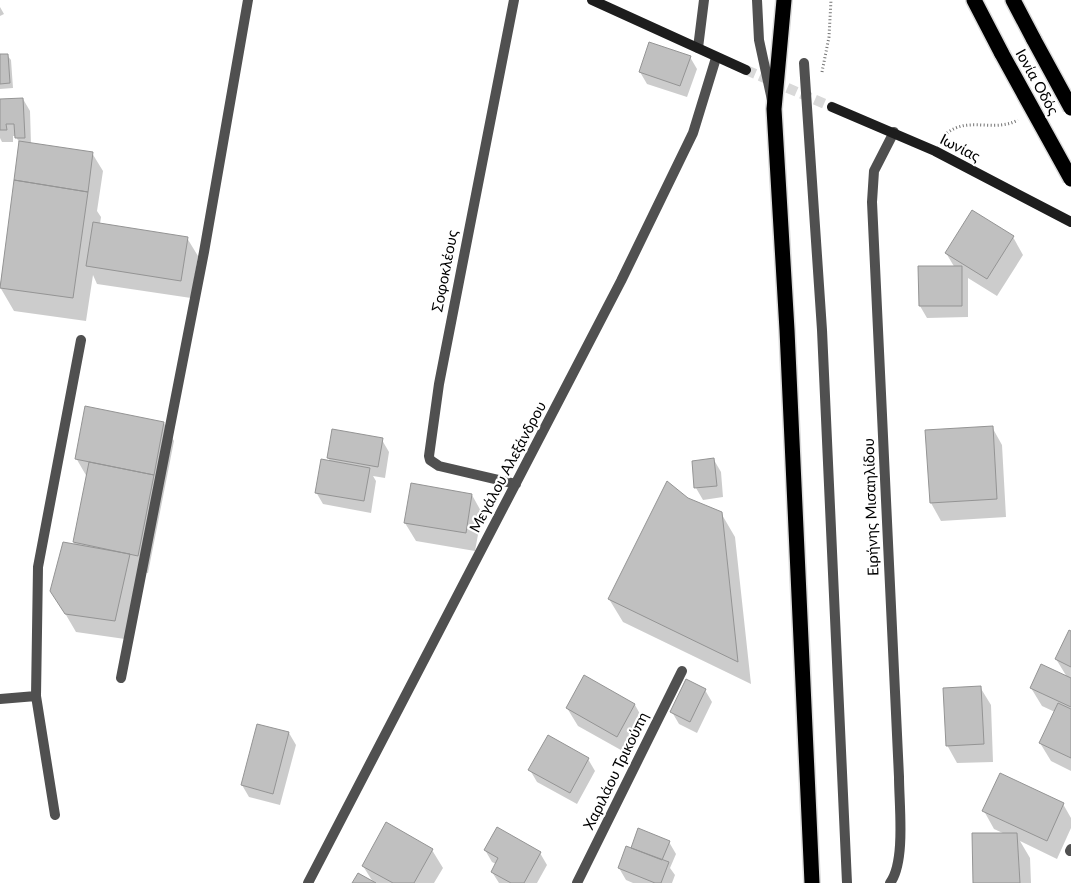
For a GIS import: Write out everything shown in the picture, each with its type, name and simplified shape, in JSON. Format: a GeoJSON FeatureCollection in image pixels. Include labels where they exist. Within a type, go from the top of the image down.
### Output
{"type":"FeatureCollection","features":[{"type":"Feature","properties":{"kind":"highway"},"geometry":{"type":"LineString","coordinates":[[784,0],[774,109],[787,340],[812,883]]}},
{"type":"Feature","properties":{"kind":"highway","name":"Ιονία Οδός"},"geometry":{"type":"LineString","coordinates":[[974,0],[1071,179]]}},
{"type":"Feature","properties":{"kind":"highway","name":"Ιονία Οδός"},"geometry":{"type":"LineString","coordinates":[[1013,0],[1071,108]]}},
{"type":"Feature","properties":{"kind":"street"},"geometry":{"type":"LineString","coordinates":[[121,678],[200,271],[248,0]]}},
{"type":"Feature","properties":{"kind":"street","name":"Σοφοκλέους"},"geometry":{"type":"LineString","coordinates":[[514,0],[439,384],[429,456],[430,460],[439,466],[516,484]]}},
{"type":"Feature","properties":{"kind":"street"},"geometry":{"type":"LineString","coordinates":[[592,0],[746,70]]}},
{"type":"Feature","properties":{"kind":"street"},"geometry":{"type":"LineString","coordinates":[[698,48],[704,0]]}},
{"type":"Feature","properties":{"kind":"street"},"geometry":{"type":"LineString","coordinates":[[757,0],[763,66],[774,109]]}},
{"type":"Feature","properties":{"kind":"street","name":"Μεγάλου Αλεξάνδρου"},"geometry":{"type":"LineString","coordinates":[[308,883],[571,381],[682,157],[698,120],[716,58]]}},
{"type":"Feature","properties":{"kind":"street"},"geometry":{"type":"LineString","coordinates":[[804,63],[822,330],[847,883]]}},
{"type":"Feature","properties":{"kind":"street","name":"Ιωνίας"},"geometry":{"type":"LineString","coordinates":[[832,106],[934,151],[1071,222]]}},
{"type":"Feature","properties":{"kind":"street","name":"Ειρήνης Μισαηλίδου"},"geometry":{"type":"LineString","coordinates":[[890,883],[895,873],[898,856],[899,777],[872,202],[874,171],[894,132]]}},
{"type":"Feature","properties":{"kind":"street"},"geometry":{"type":"LineString","coordinates":[[55,814],[36,696],[38,567],[81,340]]}},
{"type":"Feature","properties":{"kind":"street","name":"Χαριλάου Τρικούπη"},"geometry":{"type":"LineString","coordinates":[[577,883],[682,671]]}},
{"type":"Feature","properties":{"kind":"street"},"geometry":{"type":"LineString","coordinates":[[0,699],[36,696]]}},
{"type":"Feature","properties":{"kind":"path"},"geometry":{"type":"LineString","coordinates":[[820,81],[828,36],[831,0]]}},
{"type":"Feature","properties":{"kind":"path"},"geometry":{"type":"LineString","coordinates":[[934,151],[947,132],[958,126],[971,123],[1000,126],[1022,118]]}},
{"type":"Feature","properties":{"kind":"building"},"geometry":{"type":"Polygon","coordinates":[[[649,42],[691,56],[680,86],[639,72],[649,42]]]}},
{"type":"Feature","properties":{"kind":"building"},"geometry":{"type":"Polygon","coordinates":[[[0,54],[8,54],[10,83],[0,84],[0,54]]]}},
{"type":"Feature","properties":{"kind":"building"},"geometry":{"type":"Polygon","coordinates":[[[23,98],[25,138],[15,138],[14,124],[6,124],[7,130],[0,130],[0,99],[23,98]]]}},
{"type":"Feature","properties":{"kind":"building"},"geometry":{"type":"Polygon","coordinates":[[[19,141],[93,152],[88,192],[14,180],[19,141]]]}},
{"type":"Feature","properties":{"kind":"building"},"geometry":{"type":"Polygon","coordinates":[[[14,180],[88,192],[73,298],[0,288],[14,180]]]}},
{"type":"Feature","properties":{"kind":"building"},"geometry":{"type":"Polygon","coordinates":[[[972,210],[1014,236],[987,279],[945,253],[972,210]]]}},
{"type":"Feature","properties":{"kind":"building"},"geometry":{"type":"Polygon","coordinates":[[[93,222],[188,237],[181,281],[86,266],[93,222]]]}},
{"type":"Feature","properties":{"kind":"building"},"geometry":{"type":"Polygon","coordinates":[[[918,266],[962,266],[962,306],[919,306],[918,266]]]}},
{"type":"Feature","properties":{"kind":"building"},"geometry":{"type":"Polygon","coordinates":[[[85,406],[164,422],[154,475],[75,459],[85,406]]]}},
{"type":"Feature","properties":{"kind":"building"},"geometry":{"type":"Polygon","coordinates":[[[993,426],[997,499],[930,503],[925,430],[993,426]]]}},
{"type":"Feature","properties":{"kind":"building"},"geometry":{"type":"Polygon","coordinates":[[[332,429],[383,438],[378,467],[327,458],[332,429]]]}},
{"type":"Feature","properties":{"kind":"building"},"geometry":{"type":"Polygon","coordinates":[[[714,458],[717,486],[694,488],[692,461],[714,458]]]}},
{"type":"Feature","properties":{"kind":"building"},"geometry":{"type":"Polygon","coordinates":[[[321,459],[370,468],[364,501],[315,493],[321,459]]]}},
{"type":"Feature","properties":{"kind":"building"},"geometry":{"type":"Polygon","coordinates":[[[89,462],[154,475],[138,556],[73,542],[89,462]]]}},
{"type":"Feature","properties":{"kind":"building"},"geometry":{"type":"Polygon","coordinates":[[[667,481],[688,498],[722,512],[738,662],[608,599],[667,481]]]}},
{"type":"Feature","properties":{"kind":"building"},"geometry":{"type":"Polygon","coordinates":[[[411,483],[472,494],[466,533],[404,523],[411,483]]]}},
{"type":"Feature","properties":{"kind":"building"},"geometry":{"type":"Polygon","coordinates":[[[63,542],[130,554],[115,621],[65,614],[50,591],[63,542]]]}},
{"type":"Feature","properties":{"kind":"building"},"geometry":{"type":"Polygon","coordinates":[[[1069,630],[1071,631],[1071,667],[1055,659],[1069,630]]]}},
{"type":"Feature","properties":{"kind":"building"},"geometry":{"type":"Polygon","coordinates":[[[1041,664],[1071,678],[1071,707],[1030,688],[1041,664]]]}},
{"type":"Feature","properties":{"kind":"building"},"geometry":{"type":"Polygon","coordinates":[[[584,675],[635,704],[617,737],[566,708],[584,675]]]}},
{"type":"Feature","properties":{"kind":"building"},"geometry":{"type":"Polygon","coordinates":[[[686,679],[706,689],[690,722],[670,712],[686,679]]]}},
{"type":"Feature","properties":{"kind":"building"},"geometry":{"type":"Polygon","coordinates":[[[981,686],[984,744],[946,746],[943,688],[981,686]]]}},
{"type":"Feature","properties":{"kind":"building"},"geometry":{"type":"Polygon","coordinates":[[[1058,703],[1071,709],[1071,758],[1039,743],[1058,703]]]}},
{"type":"Feature","properties":{"kind":"building"},"geometry":{"type":"Polygon","coordinates":[[[257,724],[289,732],[273,794],[241,785],[257,724]]]}},
{"type":"Feature","properties":{"kind":"building"},"geometry":{"type":"Polygon","coordinates":[[[548,735],[589,758],[570,793],[528,770],[548,735]]]}},
{"type":"Feature","properties":{"kind":"building"},"geometry":{"type":"Polygon","coordinates":[[[1000,773],[1064,803],[1047,841],[982,811],[1000,773]]]}},
{"type":"Feature","properties":{"kind":"building"},"geometry":{"type":"Polygon","coordinates":[[[386,822],[433,849],[414,883],[393,883],[362,866],[386,822]]]}},
{"type":"Feature","properties":{"kind":"building"},"geometry":{"type":"Polygon","coordinates":[[[497,827],[541,852],[524,883],[511,883],[491,872],[498,858],[484,850],[497,827]]]}},
{"type":"Feature","properties":{"kind":"building"},"geometry":{"type":"Polygon","coordinates":[[[638,828],[670,841],[662,860],[631,848],[638,828]]]}},
{"type":"Feature","properties":{"kind":"building"},"geometry":{"type":"Polygon","coordinates":[[[972,833],[1017,833],[1020,883],[973,883],[972,833]]]}},
{"type":"Feature","properties":{"kind":"building"},"geometry":{"type":"Polygon","coordinates":[[[626,846],[669,862],[661,883],[655,883],[618,868],[626,846]]]}},
{"type":"Feature","properties":{"kind":"building"},"geometry":{"type":"Polygon","coordinates":[[[358,873],[376,883],[352,883],[358,873]]]}},
{"type":"Feature","properties":{"kind":"tunnel"},"geometry":{"type":"LineString","coordinates":[[746,70],[832,107]]}}]}
